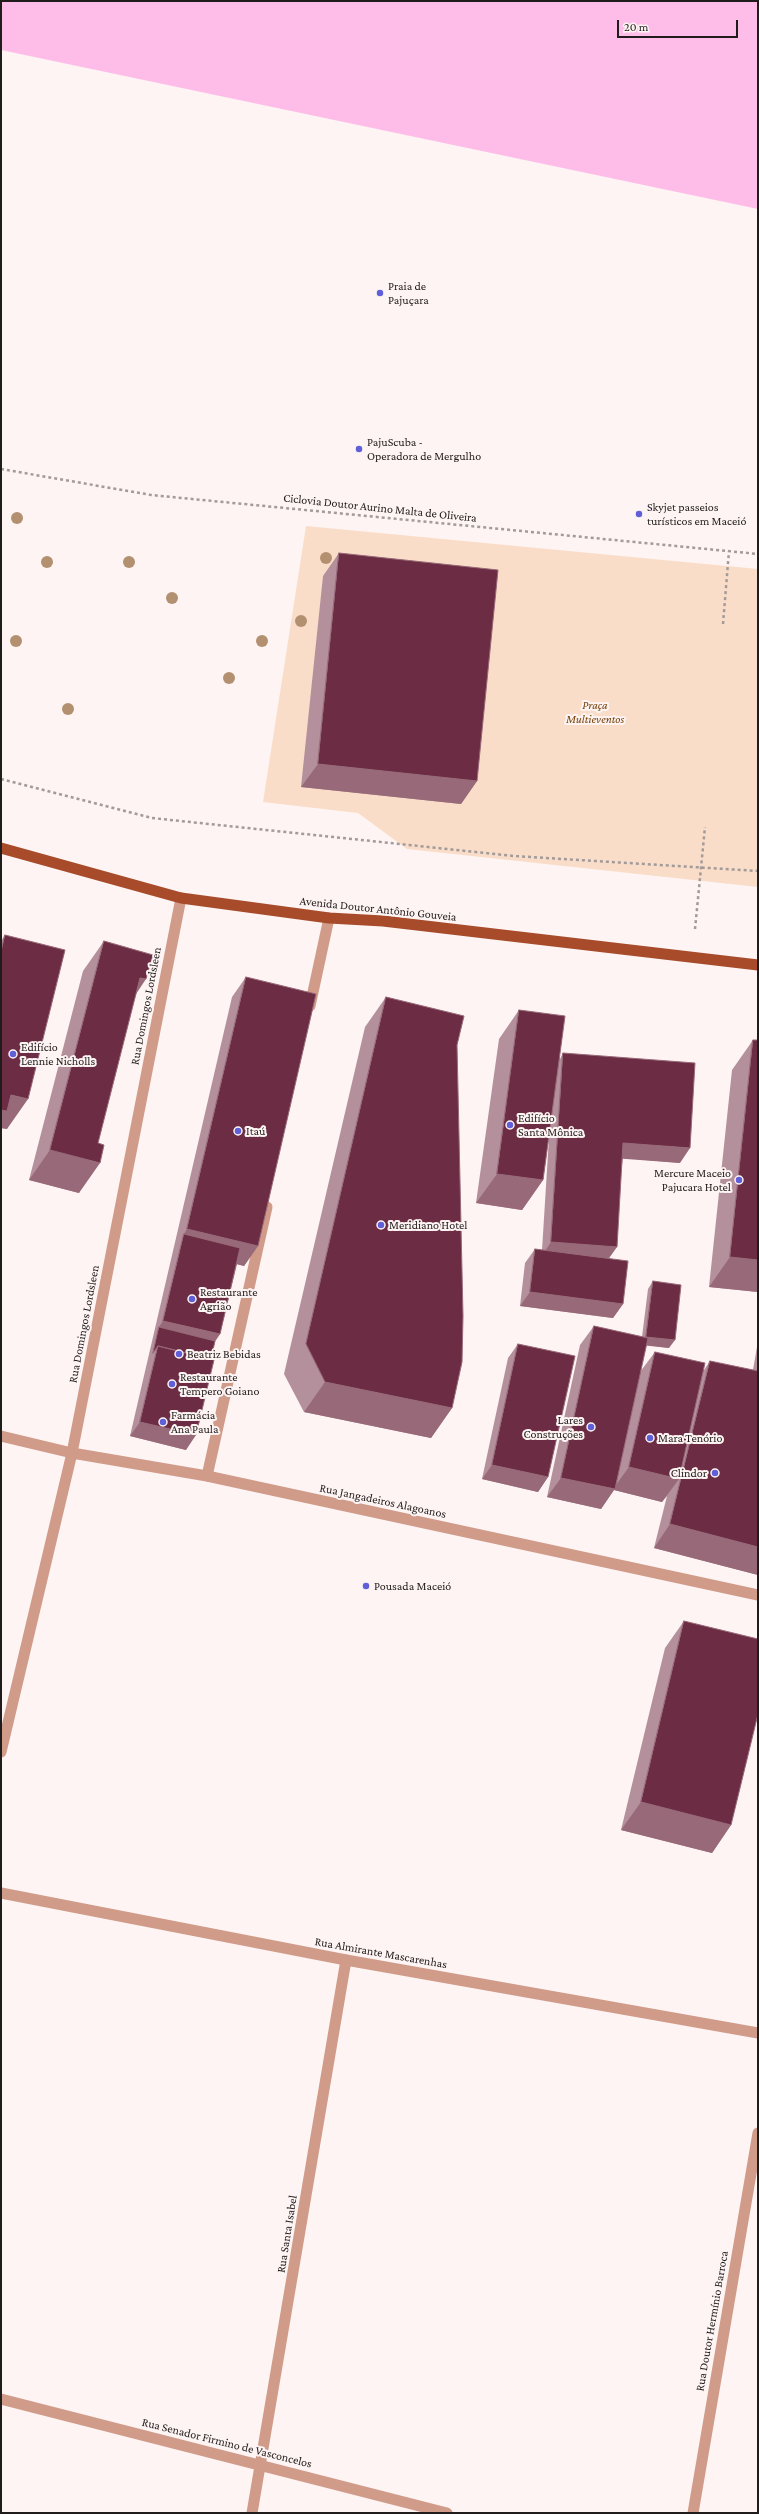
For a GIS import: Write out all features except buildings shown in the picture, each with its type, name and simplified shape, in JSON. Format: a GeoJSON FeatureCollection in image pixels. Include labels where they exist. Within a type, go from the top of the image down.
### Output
{"type":"FeatureCollection","features":[{"type":"Feature","properties":{"kind":"main road","name":"Avenida Doutor Antônio Gouveia"},"geometry":{"type":"LineString","coordinates":[[1,848],[181,898],[329,918],[383,921],[758,964]]}},
{"type":"Feature","properties":{"kind":"street","name":"Rua Domingos Lordsleen"},"geometry":{"type":"LineString","coordinates":[[1,1752],[72,1453],[181,898]]}},
{"type":"Feature","properties":{"kind":"street"},"geometry":{"type":"LineString","coordinates":[[308,1016],[329,918]]}},
{"type":"Feature","properties":{"kind":"street"},"geometry":{"type":"LineString","coordinates":[[207,1476],[269,1195]]}},
{"type":"Feature","properties":{"kind":"street","name":"Rua Jangadeiros Alagoanos"},"geometry":{"type":"LineString","coordinates":[[1,1436],[72,1453],[207,1476],[758,1595]]}},
{"type":"Feature","properties":{"kind":"street","name":"Rua Almirante Mascarenhas"},"geometry":{"type":"LineString","coordinates":[[1,1893],[346,1960],[758,2033]]}},
{"type":"Feature","properties":{"kind":"street","name":"Rua Santa Isabel"},"geometry":{"type":"LineString","coordinates":[[252,2513],[262,2465],[346,1960]]}},
{"type":"Feature","properties":{"kind":"street","name":"Rua Doutor Hermínio Barroca"},"geometry":{"type":"LineString","coordinates":[[693,2513],[758,2133]]}},
{"type":"Feature","properties":{"kind":"street","name":"Rua Senador Firmino de Vasconcelos"},"geometry":{"type":"LineString","coordinates":[[1,2399],[447,2513]]}},
{"type":"Feature","properties":{"kind":"path","name":"Ciclovia Doutor Aurino Malta de Oliveira"},"geometry":{"type":"LineString","coordinates":[[1,469],[151,495],[758,554]]}},
{"type":"Feature","properties":{"kind":"path"},"geometry":{"type":"LineString","coordinates":[[723,624],[729,551]]}},
{"type":"Feature","properties":{"kind":"path"},"geometry":{"type":"LineString","coordinates":[[1,779],[152,818],[514,856],[758,871]]}},
{"type":"Feature","properties":{"kind":"path"},"geometry":{"type":"LineString","coordinates":[[692,956],[705,826]]}},
{"type":"Feature","properties":{"kind":"green space","name":"Praça Multieventos"},"geometry":{"type":"Polygon","coordinates":[[[306,526],[758,569],[758,887],[407,849],[358,813],[263,802],[306,526]]]}},
{"type":"Feature","properties":{"kind":"shaded area"},"geometry":{"type":"Polygon","coordinates":[[[1,1],[758,1],[758,209],[1,50],[1,1]]]}},
{"type":"Feature","properties":{"kind":"place","name":"Praia de Pajuçara"},"geometry":{"type":"Point","coordinates":[380,293]}},
{"type":"Feature","properties":{"kind":"place","name":"PajuScuba - Operadora de Mergulho"},"geometry":{"type":"Point","coordinates":[359,449]}},
{"type":"Feature","properties":{"kind":"place","name":"Skyjet passeios turísticos em Maceió"},"geometry":{"type":"Point","coordinates":[639,514]}},
{"type":"Feature","properties":{"kind":"place","name":"Edifício Lennie Nicholls"},"geometry":{"type":"Point","coordinates":[13,1054]}},
{"type":"Feature","properties":{"kind":"place","name":"Edifício Santa Mônica"},"geometry":{"type":"Point","coordinates":[510,1125]}},
{"type":"Feature","properties":{"kind":"place","name":"Itaú"},"geometry":{"type":"Point","coordinates":[238,1131]}},
{"type":"Feature","properties":{"kind":"place","name":"Mercure Maceio Pajucara Hotel"},"geometry":{"type":"Point","coordinates":[739,1180]}},
{"type":"Feature","properties":{"kind":"place","name":"Meridiano Hotel"},"geometry":{"type":"Point","coordinates":[381,1225]}},
{"type":"Feature","properties":{"kind":"place","name":"Restaurante Agrião"},"geometry":{"type":"Point","coordinates":[192,1299]}},
{"type":"Feature","properties":{"kind":"place","name":"Beatriz Bebidas"},"geometry":{"type":"Point","coordinates":[179,1354]}},
{"type":"Feature","properties":{"kind":"place","name":"Restaurante Tempero Goiano"},"geometry":{"type":"Point","coordinates":[172,1384]}},
{"type":"Feature","properties":{"kind":"place","name":"Farmácia Ana Paula"},"geometry":{"type":"Point","coordinates":[163,1422]}},
{"type":"Feature","properties":{"kind":"place","name":"Lares Construções"},"geometry":{"type":"Point","coordinates":[591,1427]}},
{"type":"Feature","properties":{"kind":"place","name":"Mara Tenório"},"geometry":{"type":"Point","coordinates":[650,1438]}},
{"type":"Feature","properties":{"kind":"place","name":"Clindor"},"geometry":{"type":"Point","coordinates":[715,1473]}},
{"type":"Feature","properties":{"kind":"place","name":"Pousada Maceió"},"geometry":{"type":"Point","coordinates":[366,1586]}}]}
